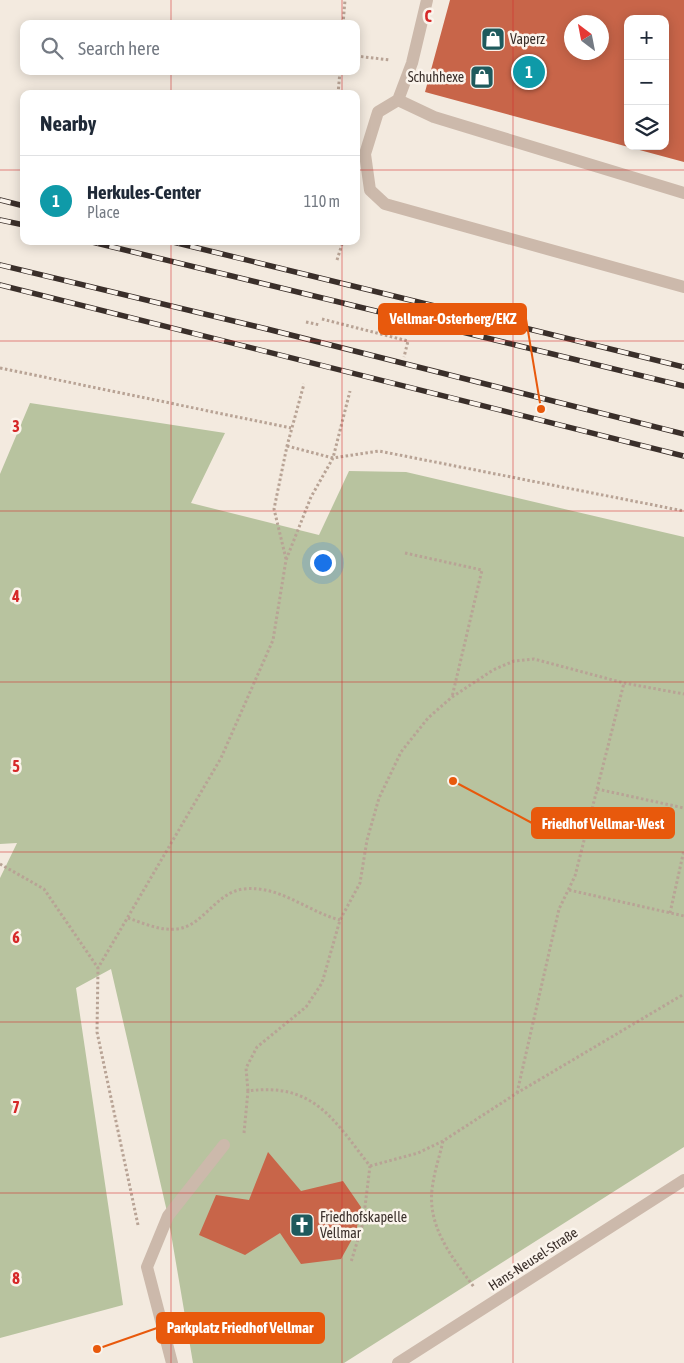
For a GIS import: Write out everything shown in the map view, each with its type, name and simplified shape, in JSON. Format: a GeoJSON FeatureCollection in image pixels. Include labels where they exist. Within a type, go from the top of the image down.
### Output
{"type":"FeatureCollection","features":[{"type":"Feature","properties":{"kind":"street"},"geometry":{"type":"LineString","coordinates":[[427,0],[412,63],[398,100],[378,112],[365,154],[370,190],[385,204],[684,288]]}},
{"type":"Feature","properties":{"kind":"street"},"geometry":{"type":"LineString","coordinates":[[398,100],[434,117],[684,193]]}},
{"type":"Feature","properties":{"kind":"street"},"geometry":{"type":"LineString","coordinates":[[172,1363],[147,1267],[168,1216],[224,1145]]}},
{"type":"Feature","properties":{"kind":"street","name":"Hans-Neusel-Straße"},"geometry":{"type":"LineString","coordinates":[[398,1363],[684,1180]]}},
{"type":"Feature","properties":{"kind":"path"},"geometry":{"type":"LineString","coordinates":[[343,20],[344,0]]}},
{"type":"Feature","properties":{"kind":"path"},"geometry":{"type":"LineString","coordinates":[[360,56],[412,63]]}},
{"type":"Feature","properties":{"kind":"path"},"geometry":{"type":"LineString","coordinates":[[338,90],[340,75]]}},
{"type":"Feature","properties":{"kind":"path"},"geometry":{"type":"LineString","coordinates":[[337,260],[341,245]]}},
{"type":"Feature","properties":{"kind":"path"},"geometry":{"type":"LineString","coordinates":[[322,319],[408,341],[404,357]]}},
{"type":"Feature","properties":{"kind":"path"},"geometry":{"type":"LineString","coordinates":[[314,324],[306,322],[320,325]]}},
{"type":"Feature","properties":{"kind":"path"},"geometry":{"type":"LineString","coordinates":[[0,368],[291,428]]}},
{"type":"Feature","properties":{"kind":"path"},"geometry":{"type":"LineString","coordinates":[[286,560],[274,509],[286,446],[304,384]]}},
{"type":"Feature","properties":{"kind":"path"},"geometry":{"type":"LineString","coordinates":[[139,1230],[98,1032],[98,968],[221,758],[273,640],[286,560],[311,497],[333,458],[350,391]]}},
{"type":"Feature","properties":{"kind":"path"},"geometry":{"type":"LineString","coordinates":[[286,446],[333,458],[379,451],[684,511]]}},
{"type":"Feature","properties":{"kind":"path"},"geometry":{"type":"LineString","coordinates":[[405,553],[482,570],[452,697]]}},
{"type":"Feature","properties":{"kind":"path"},"geometry":{"type":"LineString","coordinates":[[224,1145],[244,1134],[248,1091],[246,1068],[257,1047],[306,1007],[322,983],[340,920],[360,883],[367,840],[379,798],[401,752],[428,718],[452,697],[493,670],[514,661],[534,659],[624,683],[684,694]]}},
{"type":"Feature","properties":{"kind":"path"},"geometry":{"type":"LineString","coordinates":[[517,1093],[559,909],[575,876],[624,683]]}},
{"type":"Feature","properties":{"kind":"path"},"geometry":{"type":"LineString","coordinates":[[597,789],[684,808]]}},
{"type":"Feature","properties":{"kind":"path"},"geometry":{"type":"LineString","coordinates":[[670,913],[684,850]]}},
{"type":"Feature","properties":{"kind":"path"},"geometry":{"type":"LineString","coordinates":[[0,864],[44,889],[98,968]]}},
{"type":"Feature","properties":{"kind":"path"},"geometry":{"type":"LineString","coordinates":[[128,918],[160,928],[176,929],[190,925],[223,896],[241,889],[259,888],[287,896],[321,915],[340,920]]}},
{"type":"Feature","properties":{"kind":"path"},"geometry":{"type":"LineString","coordinates":[[569,890],[684,916]]}},
{"type":"Feature","properties":{"kind":"path"},"geometry":{"type":"LineString","coordinates":[[370,1166],[418,1153],[443,1141],[517,1093],[684,994]]}},
{"type":"Feature","properties":{"kind":"path"},"geometry":{"type":"LineString","coordinates":[[248,1091],[270,1088],[300,1094],[330,1115],[370,1166],[363,1223],[351,1262]]}},
{"type":"Feature","properties":{"kind":"path"},"geometry":{"type":"LineString","coordinates":[[443,1141],[432,1184],[432,1215],[445,1248],[488,1306]]}},
{"type":"Feature","properties":{"kind":"green space"},"geometry":{"type":"Polygon","coordinates":[[[30,403],[225,433],[191,503],[319,535],[349,471],[406,472],[684,537],[684,1147],[344,1363],[193,1363],[168,1216],[111,969],[76,988],[123,1305],[0,1338],[0,878],[17,843],[0,844],[0,474],[30,403]]]}},
{"type":"Feature","properties":{"kind":"building"},"geometry":{"type":"Polygon","coordinates":[[[450,0],[684,0],[684,162],[640,150],[669,150],[669,15],[624,15],[624,146],[425,92],[450,0]]]}},
{"type":"Feature","properties":{"kind":"building"},"geometry":{"type":"Polygon","coordinates":[[[268,1152],[301,1191],[343,1181],[361,1207],[356,1232],[341,1259],[301,1264],[280,1233],[245,1255],[199,1235],[216,1195],[249,1200],[268,1152]]]}},
{"type":"Feature","properties":{"kind":"railway"},"geometry":{"type":"LineString","coordinates":[[0,200],[20,205]]}},
{"type":"Feature","properties":{"kind":"railway"},"geometry":{"type":"LineString","coordinates":[[0,220],[20,224]]}},
{"type":"Feature","properties":{"kind":"railway"},"geometry":{"type":"LineString","coordinates":[[104,245],[684,386]]}},
{"type":"Feature","properties":{"kind":"railway"},"geometry":{"type":"LineString","coordinates":[[185,245],[684,367]]}},
{"type":"Feature","properties":{"kind":"railway"},"geometry":{"type":"LineString","coordinates":[[0,265],[267,329],[684,434]]}},
{"type":"Feature","properties":{"kind":"railway"},"geometry":{"type":"LineString","coordinates":[[0,285],[684,456]]}},
{"type":"Feature","properties":{"kind":"place","name":"Vaperz"},"geometry":{"type":"Point","coordinates":[493,39]}},
{"type":"Feature","properties":{"kind":"place","name":"Herkules-Center"},"geometry":{"type":"Point","coordinates":[529,72]}},
{"type":"Feature","properties":{"kind":"place","name":"Schuhhexe"},"geometry":{"type":"Point","coordinates":[482,77]}},
{"type":"Feature","properties":{"kind":"place","name":"Vellmar-Osterberg/EKZ"},"geometry":{"type":"Point","coordinates":[541,409]}},
{"type":"Feature","properties":{"kind":"place","name":"Friedhof Vellmar-West"},"geometry":{"type":"Point","coordinates":[453,781]}},
{"type":"Feature","properties":{"kind":"place","name":"Friedhofskapelle Vellmar"},"geometry":{"type":"Point","coordinates":[302,1225]}},
{"type":"Feature","properties":{"kind":"place","name":"Parkplatz Friedhof Vellmar"},"geometry":{"type":"Point","coordinates":[97,1349]}}]}
